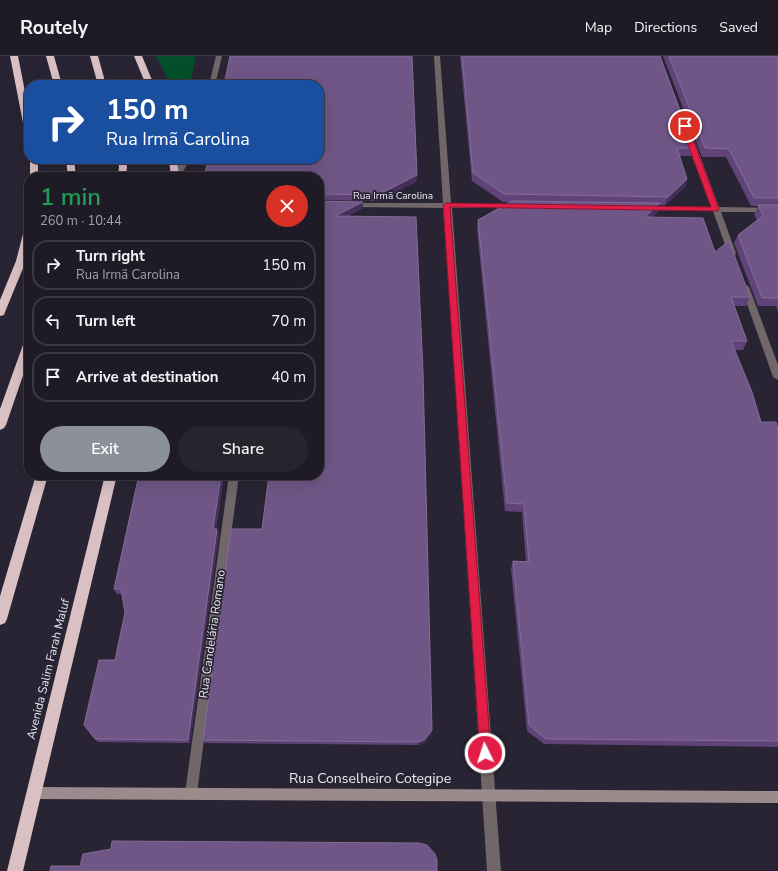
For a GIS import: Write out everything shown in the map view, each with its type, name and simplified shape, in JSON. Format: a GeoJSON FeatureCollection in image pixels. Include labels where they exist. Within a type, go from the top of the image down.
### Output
{"type":"FeatureCollection","features":[{"type":"Feature","properties":{"kind":"highway"},"geometry":{"type":"LineString","coordinates":[[14,56],[24,107]]}},
{"type":"Feature","properties":{"kind":"highway"},"geometry":{"type":"LineString","coordinates":[[50,56],[57,80]]}},
{"type":"Feature","properties":{"kind":"highway"},"geometry":{"type":"LineString","coordinates":[[94,56],[101,80]]}},
{"type":"Feature","properties":{"kind":"highway"},"geometry":{"type":"LineString","coordinates":[[138,56],[148,80]]}},
{"type":"Feature","properties":{"kind":"highway"},"geometry":{"type":"LineString","coordinates":[[0,312],[21,261],[24,249]]}},
{"type":"Feature","properties":{"kind":"highway"},"geometry":{"type":"LineString","coordinates":[[0,426],[24,356]]}},
{"type":"Feature","properties":{"kind":"highway"},"geometry":{"type":"LineString","coordinates":[[0,619],[41,480]]}},
{"type":"Feature","properties":{"kind":"highway","name":"Avenida Salim Farah Maluf"},"geometry":{"type":"LineString","coordinates":[[15,871],[111,480]]}},
{"type":"Feature","properties":{"kind":"street"},"geometry":{"type":"LineString","coordinates":[[213,80],[219,56]]}},
{"type":"Feature","properties":{"kind":"street"},"geometry":{"type":"LineString","coordinates":[[437,56],[494,871]]}},
{"type":"Feature","properties":{"kind":"street"},"geometry":{"type":"LineString","coordinates":[[686,129],[735,260]]}},
{"type":"Feature","properties":{"kind":"street","name":"Rua Irmã Carolina"},"geometry":{"type":"LineString","coordinates":[[342,204],[524,206]]}},
{"type":"Feature","properties":{"kind":"street"},"geometry":{"type":"LineString","coordinates":[[636,208],[778,210]]}},
{"type":"Feature","properties":{"kind":"street"},"geometry":{"type":"LineString","coordinates":[[743,282],[778,377]]}},
{"type":"Feature","properties":{"kind":"street","name":"Rua Candelária Romano"},"geometry":{"type":"LineString","coordinates":[[191,793],[233,480]]}},
{"type":"Feature","properties":{"kind":"street","name":"Rua Conselheiro Cotegipe"},"geometry":{"type":"LineString","coordinates":[[34,793],[778,796]]}},
{"type":"Feature","properties":{"kind":"green space"},"geometry":{"type":"Polygon","coordinates":[[[156,56],[196,56],[191,80],[168,80],[156,56]]]}},
{"type":"Feature","properties":{"kind":"building"},"geometry":{"type":"Polygon","coordinates":[[[230,56],[412,56],[417,175],[378,195],[324,194],[324,172],[205,172],[207,164],[324,164],[324,80],[225,80],[230,56]]]}},
{"type":"Feature","properties":{"kind":"building"},"geometry":{"type":"Polygon","coordinates":[[[462,56],[660,56],[694,148],[677,148],[687,179],[668,197],[504,194],[473,173],[462,56]]]}},
{"type":"Feature","properties":{"kind":"building"},"geometry":{"type":"Polygon","coordinates":[[[669,56],[778,56],[778,198],[754,198],[729,149],[705,148],[669,56]]]}},
{"type":"Feature","properties":{"kind":"building"},"geometry":{"type":"Polygon","coordinates":[[[324,201],[363,202],[335,216],[416,217],[423,372],[432,730],[424,740],[418,742],[203,740],[231,529],[262,529],[268,480],[324,480],[324,201]]]}},
{"type":"Feature","properties":{"kind":"building"},"geometry":{"type":"Polygon","coordinates":[[[512,201],[660,203],[645,217],[703,218],[715,252],[729,241],[750,297],[731,297],[747,341],[731,341],[752,392],[761,422],[776,422],[778,429],[778,741],[546,739],[529,725],[513,561],[529,562],[524,504],[507,503],[478,220],[512,201]]]}},
{"type":"Feature","properties":{"kind":"building"},"geometry":{"type":"Polygon","coordinates":[[[758,205],[778,205],[778,298],[762,298],[738,235],[763,216],[758,205]]]}},
{"type":"Feature","properties":{"kind":"building"},"geometry":{"type":"Polygon","coordinates":[[[138,480],[220,480],[213,529],[217,529],[188,740],[95,739],[84,725],[99,660],[115,660],[125,613],[121,589],[114,589],[138,480]]]}},
{"type":"Feature","properties":{"kind":"building"},"geometry":{"type":"Polygon","coordinates":[[[112,841],[419,843],[427,845],[435,854],[437,860],[437,871],[50,871],[51,866],[80,866],[83,854],[111,849],[112,841]]]}},
{"type":"Feature","properties":{"kind":"route"},"geometry":{"type":"LineString","coordinates":[[485,753],[447,205],[716,209],[685,126]]}}]}
